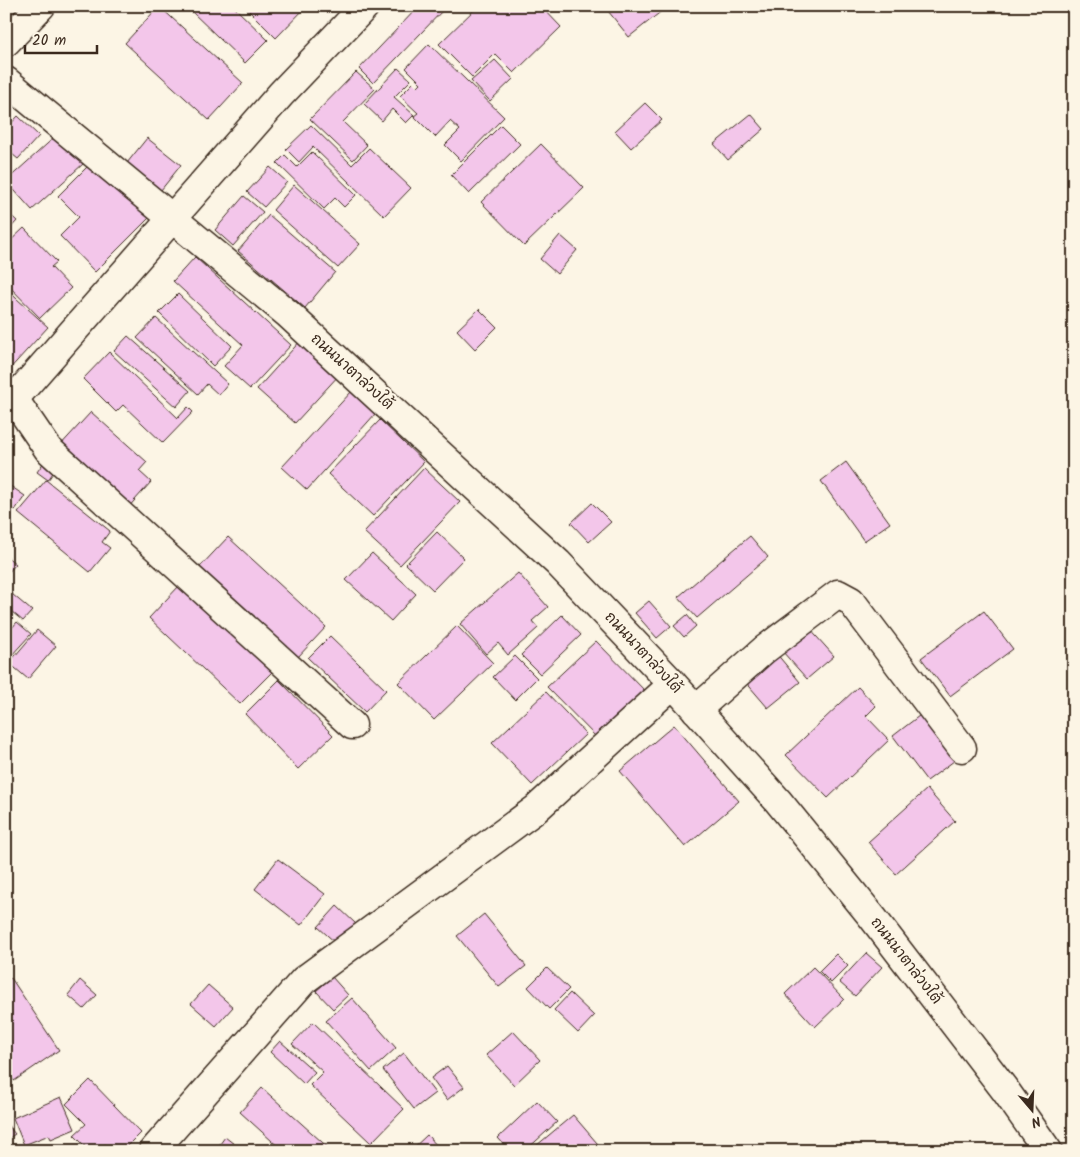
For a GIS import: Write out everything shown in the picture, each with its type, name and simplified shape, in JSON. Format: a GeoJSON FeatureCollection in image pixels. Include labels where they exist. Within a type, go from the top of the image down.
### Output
{"type":"FeatureCollection","features":[{"type":"Feature","properties":{"kind":"street"},"geometry":{"type":"LineString","coordinates":[[6,42],[40,6]]}},
{"type":"Feature","properties":{"kind":"street"},"geometry":{"type":"LineString","coordinates":[[352,725],[48,449],[9,399],[172,219],[281,94],[365,6]]}},
{"type":"Feature","properties":{"kind":"street","name":"ถนนนาตาล่วงใต้"},"geometry":{"type":"LineString","coordinates":[[6,81],[288,314],[416,430],[558,563],[673,684],[778,801],[873,918],[1005,1090],[1048,1151]]}},
{"type":"Feature","properties":{"kind":"street"},"geometry":{"type":"LineString","coordinates":[[696,710],[764,650],[838,594],[851,601],[962,748]]}},
{"type":"Feature","properties":{"kind":"street"},"geometry":{"type":"LineString","coordinates":[[152,1151],[304,980],[536,809],[673,684]]}},
{"type":"Feature","properties":{"kind":"building"},"geometry":{"type":"Polygon","coordinates":[[[159,6],[243,83],[209,120],[125,43],[159,6]]]}},
{"type":"Feature","properties":{"kind":"building"},"geometry":{"type":"Polygon","coordinates":[[[196,6],[233,6],[268,40],[245,63],[191,11],[196,6]]]}},
{"type":"Feature","properties":{"kind":"building"},"geometry":{"type":"Polygon","coordinates":[[[244,6],[307,6],[276,38],[244,6]]]}},
{"type":"Feature","properties":{"kind":"building"},"geometry":{"type":"Polygon","coordinates":[[[419,6],[443,6],[445,8],[373,83],[359,69],[419,6]]]}},
{"type":"Feature","properties":{"kind":"building"},"geometry":{"type":"Polygon","coordinates":[[[478,6],[541,6],[561,27],[514,73],[495,54],[472,77],[439,44],[478,6]]]}},
{"type":"Feature","properties":{"kind":"building"},"geometry":{"type":"Polygon","coordinates":[[[604,6],[668,6],[629,37],[604,6]]]}},
{"type":"Feature","properties":{"kind":"building"},"geometry":{"type":"Polygon","coordinates":[[[429,44],[504,117],[461,161],[445,145],[460,130],[450,121],[435,137],[414,116],[418,113],[400,96],[413,83],[417,87],[421,83],[406,68],[429,44]]]}},
{"type":"Feature","properties":{"kind":"building"},"geometry":{"type":"Polygon","coordinates":[[[495,60],[513,79],[490,101],[471,81],[495,60]]]}},
{"type":"Feature","properties":{"kind":"building"},"geometry":{"type":"Polygon","coordinates":[[[398,68],[411,80],[394,97],[414,115],[406,123],[392,109],[382,121],[364,104],[398,68]]]}},
{"type":"Feature","properties":{"kind":"building"},"geometry":{"type":"Polygon","coordinates":[[[356,72],[375,89],[343,122],[367,145],[353,160],[310,119],[356,72]]]}},
{"type":"Feature","properties":{"kind":"building"},"geometry":{"type":"Polygon","coordinates":[[[645,103],[662,120],[631,148],[615,131],[645,103]]]}},
{"type":"Feature","properties":{"kind":"building"},"geometry":{"type":"Polygon","coordinates":[[[751,114],[764,129],[728,160],[714,144],[751,114]]]}},
{"type":"Feature","properties":{"kind":"building"},"geometry":{"type":"Polygon","coordinates":[[[18,116],[39,136],[18,159],[6,149],[6,129],[18,116]]]}},
{"type":"Feature","properties":{"kind":"building"},"geometry":{"type":"Polygon","coordinates":[[[311,125],[352,165],[369,148],[411,188],[384,216],[313,147],[299,162],[286,149],[311,125]]]}},
{"type":"Feature","properties":{"kind":"building"},"geometry":{"type":"Polygon","coordinates":[[[501,125],[520,144],[469,194],[451,175],[501,125]]]}},
{"type":"Feature","properties":{"kind":"building"},"geometry":{"type":"Polygon","coordinates":[[[57,135],[83,164],[32,210],[6,181],[57,135]]]}},
{"type":"Feature","properties":{"kind":"building"},"geometry":{"type":"Polygon","coordinates":[[[147,138],[181,165],[161,190],[127,163],[147,138]]]}},
{"type":"Feature","properties":{"kind":"building"},"geometry":{"type":"Polygon","coordinates":[[[541,144],[584,188],[524,246],[481,202],[541,144]]]}},
{"type":"Feature","properties":{"kind":"building"},"geometry":{"type":"Polygon","coordinates":[[[312,152],[356,195],[344,207],[335,198],[324,209],[277,163],[285,155],[297,167],[312,152]]]}},
{"type":"Feature","properties":{"kind":"building"},"geometry":{"type":"Polygon","coordinates":[[[93,161],[149,218],[95,272],[60,236],[79,217],[58,196],[93,161]]]}},
{"type":"Feature","properties":{"kind":"building"},"geometry":{"type":"Polygon","coordinates":[[[270,167],[287,182],[264,207],[247,192],[270,167]]]}},
{"type":"Feature","properties":{"kind":"building"},"geometry":{"type":"Polygon","coordinates":[[[294,185],[360,244],[338,268],[273,210],[294,185]]]}},
{"type":"Feature","properties":{"kind":"building"},"geometry":{"type":"Polygon","coordinates":[[[244,196],[263,212],[233,246],[215,230],[244,196]]]}},
{"type":"Feature","properties":{"kind":"building"},"geometry":{"type":"Polygon","coordinates":[[[6,211],[17,221],[6,233],[6,211]]]}},
{"type":"Feature","properties":{"kind":"building"},"geometry":{"type":"Polygon","coordinates":[[[269,215],[335,272],[305,308],[238,251],[269,215]]]}},
{"type":"Feature","properties":{"kind":"building"},"geometry":{"type":"Polygon","coordinates":[[[24,228],[57,262],[51,267],[71,288],[40,318],[6,283],[6,245],[24,228]]]}},
{"type":"Feature","properties":{"kind":"building"},"geometry":{"type":"Polygon","coordinates":[[[560,235],[577,250],[557,274],[540,259],[560,235]]]}},
{"type":"Feature","properties":{"kind":"building"},"geometry":{"type":"Polygon","coordinates":[[[195,257],[291,345],[250,389],[224,366],[243,345],[173,281],[195,257]]]}},
{"type":"Feature","properties":{"kind":"building"},"geometry":{"type":"Polygon","coordinates":[[[6,289],[48,327],[6,373],[6,289]]]}},
{"type":"Feature","properties":{"kind":"building"},"geometry":{"type":"Polygon","coordinates":[[[178,294],[232,346],[213,366],[159,313],[178,294]]]}},
{"type":"Feature","properties":{"kind":"building"},"geometry":{"type":"Polygon","coordinates":[[[479,309],[497,327],[475,349],[457,330],[479,309]]]}},
{"type":"Feature","properties":{"kind":"building"},"geometry":{"type":"Polygon","coordinates":[[[156,318],[228,384],[219,395],[207,384],[198,394],[137,338],[156,318]]]}},
{"type":"Feature","properties":{"kind":"building"},"geometry":{"type":"Polygon","coordinates":[[[128,336],[190,391],[176,407],[114,351],[128,336]]]}},
{"type":"Feature","properties":{"kind":"building"},"geometry":{"type":"Polygon","coordinates":[[[302,339],[340,374],[295,423],[257,389],[302,339]]]}},
{"type":"Feature","properties":{"kind":"building"},"geometry":{"type":"Polygon","coordinates":[[[109,352],[178,418],[188,407],[193,412],[163,443],[123,405],[116,412],[83,379],[109,352]]]}},
{"type":"Feature","properties":{"kind":"building"},"geometry":{"type":"Polygon","coordinates":[[[352,391],[376,413],[307,490],[282,467],[352,391]]]}},
{"type":"Feature","properties":{"kind":"building"},"geometry":{"type":"Polygon","coordinates":[[[91,412],[147,462],[139,471],[151,482],[126,510],[57,449],[91,412]]]}},
{"type":"Feature","properties":{"kind":"building"},"geometry":{"type":"Polygon","coordinates":[[[380,420],[424,462],[373,516],[328,474],[380,420]]]}},
{"type":"Feature","properties":{"kind":"building"},"geometry":{"type":"Polygon","coordinates":[[[44,462],[55,470],[48,480],[37,472],[44,462]]]}},
{"type":"Feature","properties":{"kind":"building"},"geometry":{"type":"Polygon","coordinates":[[[846,462],[890,523],[864,541],[821,481],[846,462]]]}},
{"type":"Feature","properties":{"kind":"building"},"geometry":{"type":"Polygon","coordinates":[[[424,468],[460,502],[400,565],[364,532],[424,468]]]}},
{"type":"Feature","properties":{"kind":"building"},"geometry":{"type":"Polygon","coordinates":[[[46,480],[110,531],[102,542],[110,548],[90,572],[18,513],[46,480]]]}},
{"type":"Feature","properties":{"kind":"building"},"geometry":{"type":"Polygon","coordinates":[[[6,483],[25,496],[15,510],[6,505],[6,483]]]}},
{"type":"Feature","properties":{"kind":"building"},"geometry":{"type":"Polygon","coordinates":[[[592,503],[611,522],[589,542],[571,523],[592,503]]]}},
{"type":"Feature","properties":{"kind":"building"},"geometry":{"type":"Polygon","coordinates":[[[437,532],[464,558],[433,590],[406,564],[437,532]]]}},
{"type":"Feature","properties":{"kind":"building"},"geometry":{"type":"Polygon","coordinates":[[[750,536],[768,557],[697,618],[678,597],[750,536]]]}},
{"type":"Feature","properties":{"kind":"building"},"geometry":{"type":"Polygon","coordinates":[[[228,537],[326,627],[297,658],[199,568],[228,537]]]}},
{"type":"Feature","properties":{"kind":"building"},"geometry":{"type":"Polygon","coordinates":[[[372,553],[416,594],[391,621],[346,580],[372,553]]]}},
{"type":"Feature","properties":{"kind":"building"},"geometry":{"type":"Polygon","coordinates":[[[6,556],[16,564],[6,575],[6,556]]]}},
{"type":"Feature","properties":{"kind":"building"},"geometry":{"type":"Polygon","coordinates":[[[518,573],[548,607],[532,621],[538,628],[508,655],[498,643],[486,654],[460,624],[518,573]]]}},
{"type":"Feature","properties":{"kind":"building"},"geometry":{"type":"Polygon","coordinates":[[[180,585],[272,672],[240,704],[149,618],[180,585]]]}},
{"type":"Feature","properties":{"kind":"building"},"geometry":{"type":"Polygon","coordinates":[[[6,589],[32,611],[23,621],[6,607],[6,589]]]}},
{"type":"Feature","properties":{"kind":"building"},"geometry":{"type":"Polygon","coordinates":[[[649,601],[671,626],[657,638],[635,613],[649,601]]]}},
{"type":"Feature","properties":{"kind":"building"},"geometry":{"type":"Polygon","coordinates":[[[984,611],[1013,649],[950,696],[921,658],[984,611]]]}},
{"type":"Feature","properties":{"kind":"building"},"geometry":{"type":"Polygon","coordinates":[[[562,615],[581,635],[540,674],[521,655],[562,615]]]}},
{"type":"Feature","properties":{"kind":"building"},"geometry":{"type":"Polygon","coordinates":[[[687,615],[696,626],[684,637],[674,626],[687,615]]]}},
{"type":"Feature","properties":{"kind":"building"},"geometry":{"type":"Polygon","coordinates":[[[17,622],[31,634],[10,657],[6,655],[6,635],[17,622]]]}},
{"type":"Feature","properties":{"kind":"building"},"geometry":{"type":"Polygon","coordinates":[[[457,626],[493,663],[434,720],[398,683],[457,626]]]}},
{"type":"Feature","properties":{"kind":"building"},"geometry":{"type":"Polygon","coordinates":[[[808,627],[834,656],[807,679],[782,651],[808,627]]]}},
{"type":"Feature","properties":{"kind":"building"},"geometry":{"type":"Polygon","coordinates":[[[37,630],[56,646],[28,679],[9,663],[37,630]]]}},
{"type":"Feature","properties":{"kind":"building"},"geometry":{"type":"Polygon","coordinates":[[[330,636],[386,690],[365,712],[308,658],[330,636]]]}},
{"type":"Feature","properties":{"kind":"building"},"geometry":{"type":"Polygon","coordinates":[[[596,641],[650,696],[601,742],[547,687],[596,641]]]}},
{"type":"Feature","properties":{"kind":"building"},"geometry":{"type":"Polygon","coordinates":[[[776,653],[800,682],[768,708],[744,680],[776,653]]]}},
{"type":"Feature","properties":{"kind":"building"},"geometry":{"type":"Polygon","coordinates":[[[515,656],[537,678],[515,700],[493,677],[515,656]]]}},
{"type":"Feature","properties":{"kind":"building"},"geometry":{"type":"Polygon","coordinates":[[[279,680],[333,735],[298,769],[245,714],[279,680]]]}},
{"type":"Feature","properties":{"kind":"building"},"geometry":{"type":"Polygon","coordinates":[[[858,687],[876,706],[866,716],[889,740],[828,798],[786,755],[858,687]]]}},
{"type":"Feature","properties":{"kind":"building"},"geometry":{"type":"Polygon","coordinates":[[[546,692],[586,734],[532,785],[492,743],[546,692]]]}},
{"type":"Feature","properties":{"kind":"building"},"geometry":{"type":"Polygon","coordinates":[[[928,709],[962,755],[927,781],[893,736],[928,709]]]}},
{"type":"Feature","properties":{"kind":"building"},"geometry":{"type":"Polygon","coordinates":[[[674,725],[739,801],[685,847],[620,771],[674,725]]]}},
{"type":"Feature","properties":{"kind":"building"},"geometry":{"type":"Polygon","coordinates":[[[927,789],[955,821],[896,874],[868,842],[927,789]]]}},
{"type":"Feature","properties":{"kind":"building"},"geometry":{"type":"Polygon","coordinates":[[[278,859],[325,894],[301,925],[255,889],[278,859]]]}},
{"type":"Feature","properties":{"kind":"building"},"geometry":{"type":"Polygon","coordinates":[[[337,906],[356,924],[337,944],[318,927],[337,906]]]}},
{"type":"Feature","properties":{"kind":"building"},"geometry":{"type":"Polygon","coordinates":[[[484,914],[526,966],[499,987],[457,936],[484,914]]]}},
{"type":"Feature","properties":{"kind":"building"},"geometry":{"type":"Polygon","coordinates":[[[866,953],[882,967],[855,996],[839,982],[866,953]]]}},
{"type":"Feature","properties":{"kind":"building"},"geometry":{"type":"Polygon","coordinates":[[[836,954],[848,966],[831,983],[819,971],[836,954]]]}},
{"type":"Feature","properties":{"kind":"building"},"geometry":{"type":"Polygon","coordinates":[[[813,967],[844,999],[815,1027],[785,994],[813,967]]]}},
{"type":"Feature","properties":{"kind":"building"},"geometry":{"type":"Polygon","coordinates":[[[547,968],[569,989],[549,1009],[528,987],[547,968]]]}},
{"type":"Feature","properties":{"kind":"building"},"geometry":{"type":"Polygon","coordinates":[[[332,977],[348,995],[333,1009],[316,991],[332,977]]]}},
{"type":"Feature","properties":{"kind":"building"},"geometry":{"type":"Polygon","coordinates":[[[11,978],[59,1050],[14,1081],[6,1070],[6,982],[11,978]]]}},
{"type":"Feature","properties":{"kind":"building"},"geometry":{"type":"Polygon","coordinates":[[[80,980],[97,995],[84,1009],[68,995],[80,980]]]}},
{"type":"Feature","properties":{"kind":"building"},"geometry":{"type":"Polygon","coordinates":[[[208,985],[233,1007],[216,1026],[191,1004],[208,985]]]}},
{"type":"Feature","properties":{"kind":"building"},"geometry":{"type":"Polygon","coordinates":[[[570,993],[594,1016],[578,1033],[554,1010],[570,993]]]}},
{"type":"Feature","properties":{"kind":"building"},"geometry":{"type":"Polygon","coordinates":[[[352,998],[396,1048],[371,1071],[326,1021],[352,998]]]}},
{"type":"Feature","properties":{"kind":"building"},"geometry":{"type":"Polygon","coordinates":[[[313,1022],[404,1109],[371,1143],[310,1085],[323,1072],[292,1044],[313,1022]]]}},
{"type":"Feature","properties":{"kind":"building"},"geometry":{"type":"Polygon","coordinates":[[[513,1031],[540,1060],[514,1085],[486,1055],[513,1031]]]}},
{"type":"Feature","properties":{"kind":"building"},"geometry":{"type":"Polygon","coordinates":[[[280,1041],[315,1072],[304,1084],[270,1052],[280,1041]]]}},
{"type":"Feature","properties":{"kind":"building"},"geometry":{"type":"Polygon","coordinates":[[[404,1053],[435,1093],[414,1109],[383,1070],[404,1053]]]}},
{"type":"Feature","properties":{"kind":"building"},"geometry":{"type":"Polygon","coordinates":[[[447,1066],[464,1087],[447,1100],[431,1078],[447,1066]]]}},
{"type":"Feature","properties":{"kind":"building"},"geometry":{"type":"Polygon","coordinates":[[[90,1080],[141,1133],[123,1151],[112,1151],[105,1144],[99,1151],[90,1151],[74,1135],[86,1124],[66,1104],[90,1080]]]}},
{"type":"Feature","properties":{"kind":"building"},"geometry":{"type":"Polygon","coordinates":[[[262,1088],[332,1151],[283,1151],[240,1112],[262,1088]]]}},
{"type":"Feature","properties":{"kind":"building"},"geometry":{"type":"Polygon","coordinates":[[[61,1097],[75,1129],[51,1139],[49,1135],[24,1145],[13,1118],[61,1097]]]}},
{"type":"Feature","properties":{"kind":"building"},"geometry":{"type":"Polygon","coordinates":[[[537,1101],[557,1122],[525,1151],[510,1151],[498,1138],[537,1101]]]}},
{"type":"Feature","properties":{"kind":"building"},"geometry":{"type":"Polygon","coordinates":[[[573,1115],[603,1150],[530,1151],[573,1115]]]}},
{"type":"Feature","properties":{"kind":"building"},"geometry":{"type":"Polygon","coordinates":[[[6,1123],[15,1134],[6,1140],[6,1123]]]}},
{"type":"Feature","properties":{"kind":"building"},"geometry":{"type":"Polygon","coordinates":[[[427,1135],[442,1151],[410,1151],[427,1135]]]}},
{"type":"Feature","properties":{"kind":"building"},"geometry":{"type":"Polygon","coordinates":[[[225,1137],[243,1151],[215,1151],[225,1137]]]}}]}
